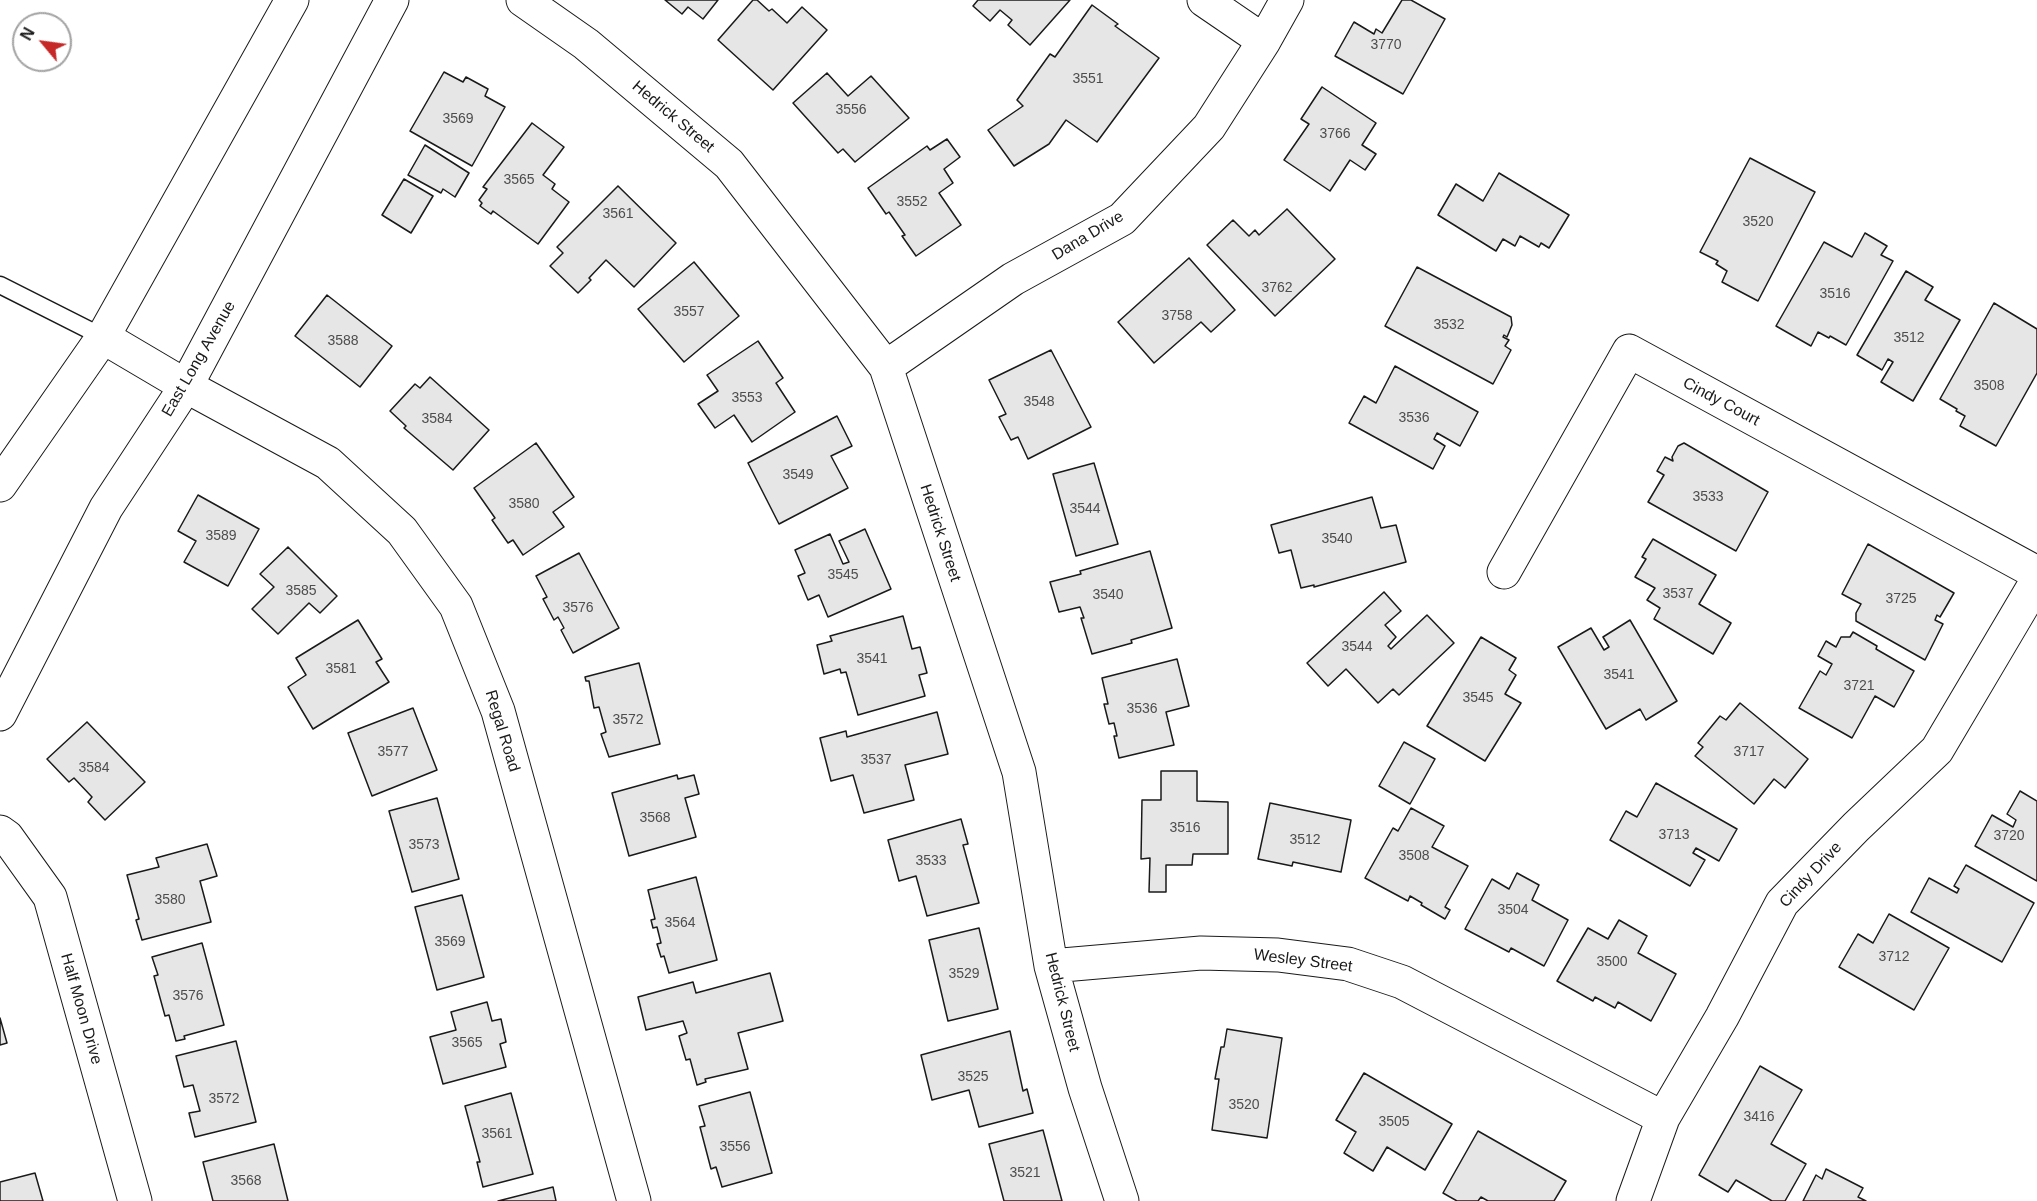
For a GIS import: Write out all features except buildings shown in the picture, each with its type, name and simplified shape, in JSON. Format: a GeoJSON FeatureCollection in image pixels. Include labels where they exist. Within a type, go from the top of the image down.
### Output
{"type":"FeatureCollection","features":[{"type":"Feature","properties":{"kind":"street"},"geometry":{"type":"LineString","coordinates":[[0,485],[103,337],[292,0]]}},
{"type":"Feature","properties":{"kind":"street","name":"East Long Avenue"},"geometry":{"type":"LineString","coordinates":[[0,714],[106,508],[186,386],[392,0]]}},
{"type":"Feature","properties":{"kind":"street","name":"Hedrick Street"},"geometry":{"type":"LineString","coordinates":[[523,0],[586,44],[729,164],[886,367],[1019,772],[1051,966],[1085,1088],[1122,1201]]}},
{"type":"Feature","properties":{"kind":"street"},"geometry":{"type":"LineString","coordinates":[[1204,0],[1264,41]]}},
{"type":"Feature","properties":{"kind":"street","name":"Dana Drive"},"geometry":{"type":"LineString","coordinates":[[886,367],[1013,279],[1122,219],[1209,127],[1264,41],[1287,0]]}},
{"type":"Feature","properties":{"kind":"street","name":"Regal Road"},"geometry":{"type":"LineString","coordinates":[[103,337],[186,386],[328,463],[402,531],[456,606],[498,711],[634,1201]]}},
{"type":"Feature","properties":{"kind":"street","name":"Cindy Court"},"geometry":{"type":"LineString","coordinates":[[1504,572],[1629,351],[2037,573]]}},
{"type":"Feature","properties":{"kind":"street","name":"Cindy Drive"},"geometry":{"type":"LineString","coordinates":[[1633,1201],[1663,1118],[1722,1017],[1782,903],[1856,827],[1937,750],[2037,581]]}},
{"type":"Feature","properties":{"kind":"street","name":"Half Moon Drive"},"geometry":{"type":"LineString","coordinates":[[0,832],[7,837],[50,897],[135,1201]]}},
{"type":"Feature","properties":{"kind":"street","name":"Wesley Street"},"geometry":{"type":"LineString","coordinates":[[1051,966],[1201,953],[1278,955],[1348,964],[1402,982],[1663,1118]]}},
{"type":"Feature","properties":{"kind":"lane"},"geometry":{"type":"LineString","coordinates":[[0,285],[103,337]]}}]}
